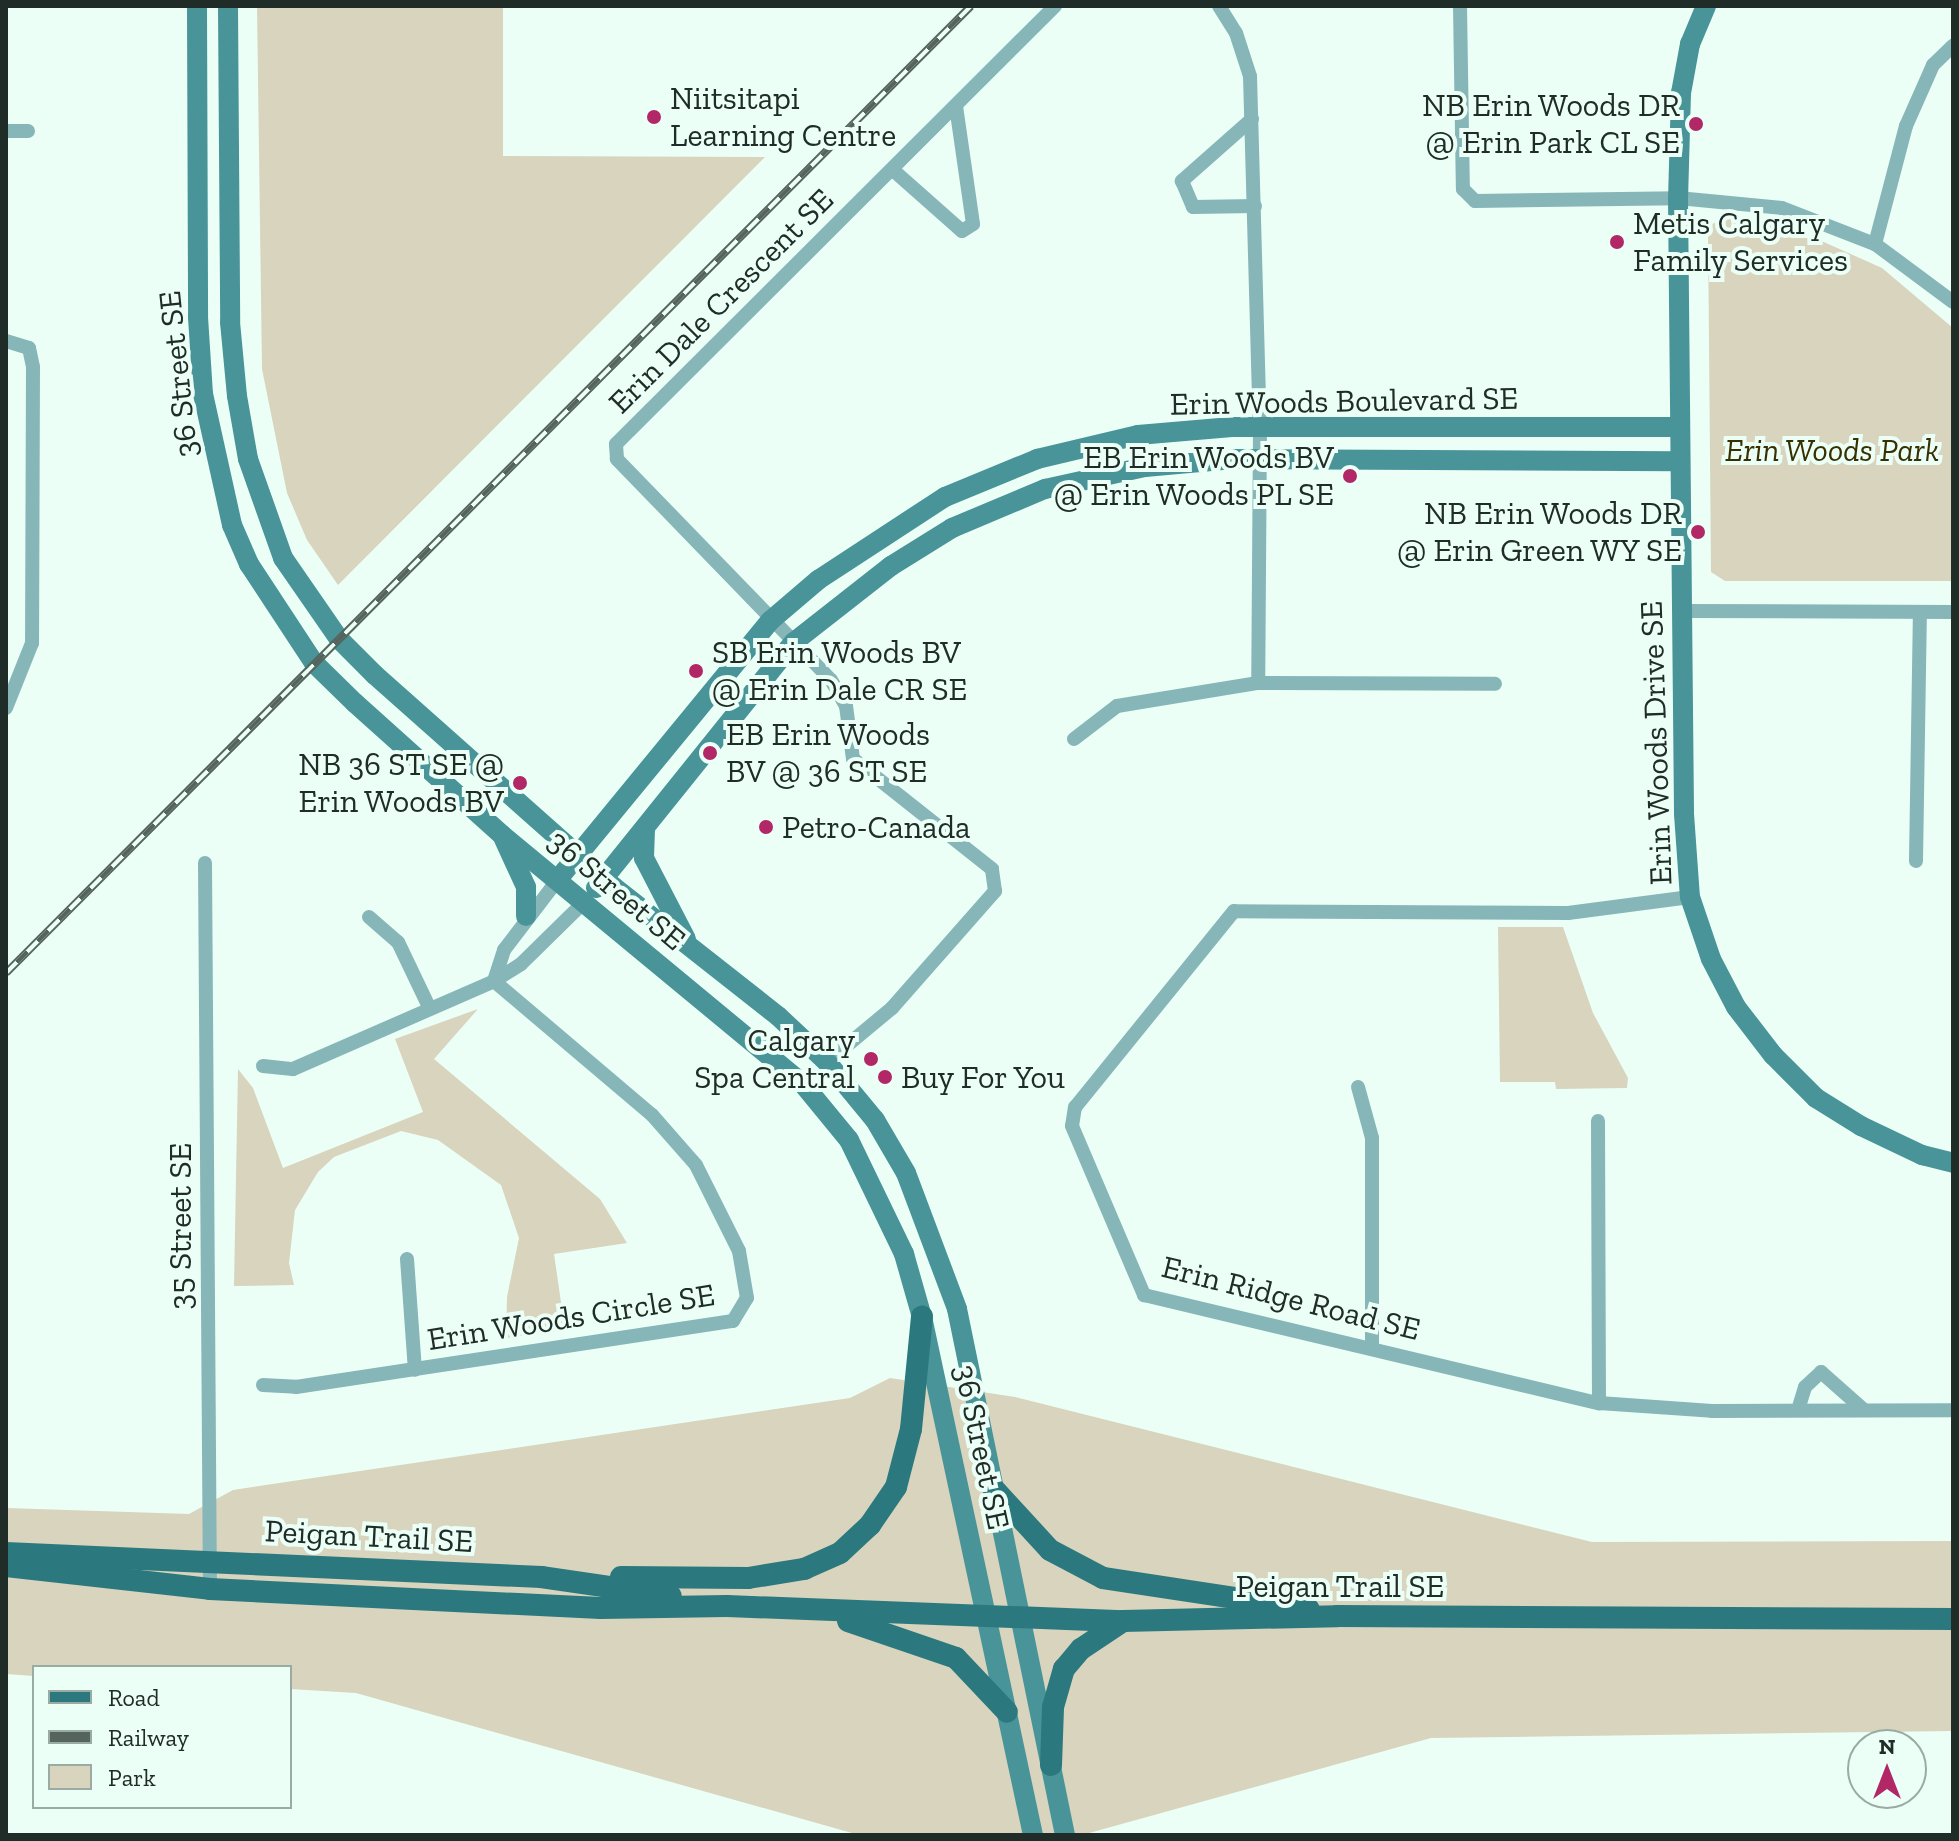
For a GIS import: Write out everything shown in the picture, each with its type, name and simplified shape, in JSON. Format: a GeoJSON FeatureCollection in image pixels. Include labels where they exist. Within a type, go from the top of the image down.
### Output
{"type":"FeatureCollection","features":[{"type":"Feature","properties":{"kind":"main road"},"geometry":{"type":"LineString","coordinates":[[541,1577],[748,1578],[804,1569],[840,1553],[870,1525],[896,1487],[911,1429],[922,1317]]}},
{"type":"Feature","properties":{"kind":"main road"},"geometry":{"type":"LineString","coordinates":[[993,1488],[1050,1550],[1103,1578],[1144,1587],[1271,1599],[1337,1616]]}},
{"type":"Feature","properties":{"kind":"main road","name":"Peigan Trail SE"},"geometry":{"type":"LineString","coordinates":[[6,1553],[541,1577],[727,1606]]}},
{"type":"Feature","properties":{"kind":"main road","name":"Peigan Trail SE"},"geometry":{"type":"LineString","coordinates":[[6,1566],[210,1589],[601,1608],[727,1606],[1123,1621],[1337,1616],[1953,1619]]}},
{"type":"Feature","properties":{"kind":"main road"},"geometry":{"type":"LineString","coordinates":[[805,1609],[898,1634],[956,1658],[1007,1712]]}},
{"type":"Feature","properties":{"kind":"main road"},"geometry":{"type":"LineString","coordinates":[[1051,1765],[1053,1707],[1064,1669],[1081,1649],[1123,1621]]}},
{"type":"Feature","properties":{"kind":"street","name":"36 Street SE"},"geometry":{"type":"LineString","coordinates":[[197,6],[199,333],[203,394],[232,525],[249,564],[314,663],[502,835],[559,878],[803,1084],[840,1129],[876,1189],[904,1254],[922,1317],[989,1618],[1033,1835]]}},
{"type":"Feature","properties":{"kind":"street","name":"36 Street SE"},"geometry":{"type":"LineString","coordinates":[[228,6],[230,322],[248,459],[263,513],[283,558],[339,639],[578,855],[827,1062],[875,1120],[936,1240],[969,1356],[993,1488],[1065,1835]]}},
{"type":"Feature","properties":{"kind":"street","name":"Erin Dale Crescent SE"},"geometry":{"type":"LineString","coordinates":[[827,1062],[892,1008],[995,891],[992,869],[853,759],[846,706],[831,680],[770,621],[617,459],[616,444],[1055,6]]}},
{"type":"Feature","properties":{"kind":"street"},"geometry":{"type":"LineString","coordinates":[[1219,6],[1236,33],[1250,76],[1260,427],[1258,683]]}},
{"type":"Feature","properties":{"kind":"street"},"geometry":{"type":"LineString","coordinates":[[1460,6],[1463,189],[1475,201],[1678,198],[1782,208],[1875,244],[1953,302]]}},
{"type":"Feature","properties":{"kind":"street","name":"Erin Woods Drive SE"},"geometry":{"type":"LineString","coordinates":[[1706,6],[1690,44],[1681,93],[1678,198],[1678,461],[1684,814],[1690,897],[1711,959],[1736,1007],[1773,1055],[1816,1098],[1861,1126],[1953,1163]]}},
{"type":"Feature","properties":{"kind":"street"},"geometry":{"type":"LineString","coordinates":[[1875,244],[1906,126],[1933,65],[1953,46]]}},
{"type":"Feature","properties":{"kind":"street"},"geometry":{"type":"LineString","coordinates":[[893,170],[962,231],[973,224],[956,106]]}},
{"type":"Feature","properties":{"kind":"street"},"geometry":{"type":"LineString","coordinates":[[1252,119],[1182,181],[1193,207],[1255,206]]}},
{"type":"Feature","properties":{"kind":"street"},"geometry":{"type":"LineString","coordinates":[[6,131],[28,131]]}},
{"type":"Feature","properties":{"kind":"street"},"geometry":{"type":"LineString","coordinates":[[6,341],[29,348],[33,382],[32,643],[6,708]]}},
{"type":"Feature","properties":{"kind":"street","name":"Erin Woods Boulevard SE"},"geometry":{"type":"LineString","coordinates":[[559,878],[770,621],[818,580],[945,497],[1037,459],[1138,435],[1260,427],[1678,427]]}},
{"type":"Feature","properties":{"kind":"street","name":"Erin Woods Boulevard SE"},"geometry":{"type":"LineString","coordinates":[[585,901],[794,642],[891,566],[952,528],[1045,489],[1145,467],[1260,458],[1678,461]]}},
{"type":"Feature","properties":{"kind":"street"},"geometry":{"type":"LineString","coordinates":[[1682,611],[1953,612]]}},
{"type":"Feature","properties":{"kind":"street"},"geometry":{"type":"LineString","coordinates":[[1916,861],[1920,613]]}},
{"type":"Feature","properties":{"kind":"street"},"geometry":{"type":"LineString","coordinates":[[1074,739],[1117,706],[1258,683],[1495,684]]}},
{"type":"Feature","properties":{"kind":"street"},"geometry":{"type":"LineString","coordinates":[[645,829],[644,858],[690,946]]}},
{"type":"Feature","properties":{"kind":"street"},"geometry":{"type":"LineString","coordinates":[[502,835],[526,887],[526,916]]}},
{"type":"Feature","properties":{"kind":"street","name":"35 Street SE"},"geometry":{"type":"LineString","coordinates":[[205,863],[210,1589]]}},
{"type":"Feature","properties":{"kind":"street"},"geometry":{"type":"LineString","coordinates":[[494,981],[504,950],[526,916],[559,878]]}},
{"type":"Feature","properties":{"kind":"street","name":"Erin Ridge Road SE"},"geometry":{"type":"LineString","coordinates":[[1690,897],[1568,913],[1234,911],[1075,1107],[1072,1126],[1144,1295],[1372,1346],[1599,1403],[1798,1410],[1953,1410]]}},
{"type":"Feature","properties":{"kind":"street"},"geometry":{"type":"LineString","coordinates":[[263,1066],[293,1069],[494,981],[521,964],[585,901]]}},
{"type":"Feature","properties":{"kind":"street"},"geometry":{"type":"LineString","coordinates":[[369,917],[398,942],[430,1009]]}},
{"type":"Feature","properties":{"kind":"street","name":"Erin Woods Circle SE"},"geometry":{"type":"LineString","coordinates":[[263,1385],[296,1387],[733,1321],[747,1298],[739,1251],[696,1165],[652,1115],[494,981]]}},
{"type":"Feature","properties":{"kind":"street"},"geometry":{"type":"LineString","coordinates":[[1358,1087],[1372,1138],[1372,1346]]}},
{"type":"Feature","properties":{"kind":"street"},"geometry":{"type":"LineString","coordinates":[[1598,1121],[1599,1403]]}},
{"type":"Feature","properties":{"kind":"street"},"geometry":{"type":"LineString","coordinates":[[407,1259],[415,1370]]}},
{"type":"Feature","properties":{"kind":"street"},"geometry":{"type":"LineString","coordinates":[[1798,1410],[1805,1387],[1821,1372],[1864,1410]]}},
{"type":"Feature","properties":{"kind":"green space"},"geometry":{"type":"Polygon","coordinates":[[[257,6],[503,6],[503,156],[765,157],[338,585],[307,540],[287,493],[262,369],[257,6]]]}},
{"type":"Feature","properties":{"kind":"green space","name":"Erin Woods Park"},"geometry":{"type":"Polygon","coordinates":[[[1729,216],[1788,226],[1882,268],[1953,328],[1953,581],[1725,581],[1711,572],[1708,226],[1729,216]]]}},
{"type":"Feature","properties":{"kind":"green space"},"geometry":{"type":"Polygon","coordinates":[[[1498,927],[1563,927],[1593,1013],[1628,1078],[1627,1088],[1556,1089],[1555,1082],[1500,1082],[1498,927]]]}},
{"type":"Feature","properties":{"kind":"green space"},"geometry":{"type":"Polygon","coordinates":[[[478,1009],[434,1059],[600,1199],[627,1243],[554,1254],[565,1330],[506,1338],[507,1297],[519,1238],[501,1185],[438,1140],[401,1131],[334,1157],[318,1172],[295,1210],[289,1263],[294,1285],[234,1286],[238,1069],[253,1088],[283,1168],[423,1112],[395,1039],[478,1009]]]}},
{"type":"Feature","properties":{"kind":"green space"},"geometry":{"type":"Polygon","coordinates":[[[890,1378],[1015,1397],[1592,1542],[1953,1541],[1953,1731],[1847,1729],[1847,1732],[1431,1738],[1082,1835],[859,1835],[356,1693],[292,1689],[292,1665],[32,1665],[32,1676],[6,1674],[6,1508],[189,1514],[233,1490],[850,1398],[890,1378]]]}},
{"type":"Feature","properties":{"kind":"railway"},"geometry":{"type":"LineString","coordinates":[[6,973],[971,6]]}},
{"type":"Feature","properties":{"kind":"place","name":"Niitsitapi Learning Centre"},"geometry":{"type":"Point","coordinates":[654,117]}},
{"type":"Feature","properties":{"kind":"place","name":"NB Erin Woods DR @ Erin Park CL SE"},"geometry":{"type":"Point","coordinates":[1696,124]}},
{"type":"Feature","properties":{"kind":"place","name":"Metis Calgary Family Services"},"geometry":{"type":"Point","coordinates":[1617,242]}},
{"type":"Feature","properties":{"kind":"place","name":"EB Erin Woods BV @ Erin Woods PL SE"},"geometry":{"type":"Point","coordinates":[1350,476]}},
{"type":"Feature","properties":{"kind":"place","name":"NB Erin Woods DR @ Erin Green WY SE"},"geometry":{"type":"Point","coordinates":[1698,532]}},
{"type":"Feature","properties":{"kind":"place","name":"SB Erin Woods BV @ Erin Dale CR SE"},"geometry":{"type":"Point","coordinates":[696,671]}},
{"type":"Feature","properties":{"kind":"place","name":"EB Erin Woods BV @ 36 ST SE"},"geometry":{"type":"Point","coordinates":[710,753]}},
{"type":"Feature","properties":{"kind":"place","name":"NB 36 ST SE @ Erin Woods BV"},"geometry":{"type":"Point","coordinates":[520,783]}},
{"type":"Feature","properties":{"kind":"place","name":"Petro-Canada"},"geometry":{"type":"Point","coordinates":[766,827]}},
{"type":"Feature","properties":{"kind":"place","name":"Calgary Spa Central"},"geometry":{"type":"Point","coordinates":[871,1059]}},
{"type":"Feature","properties":{"kind":"place","name":"Buy For You"},"geometry":{"type":"Point","coordinates":[885,1077]}}]}
